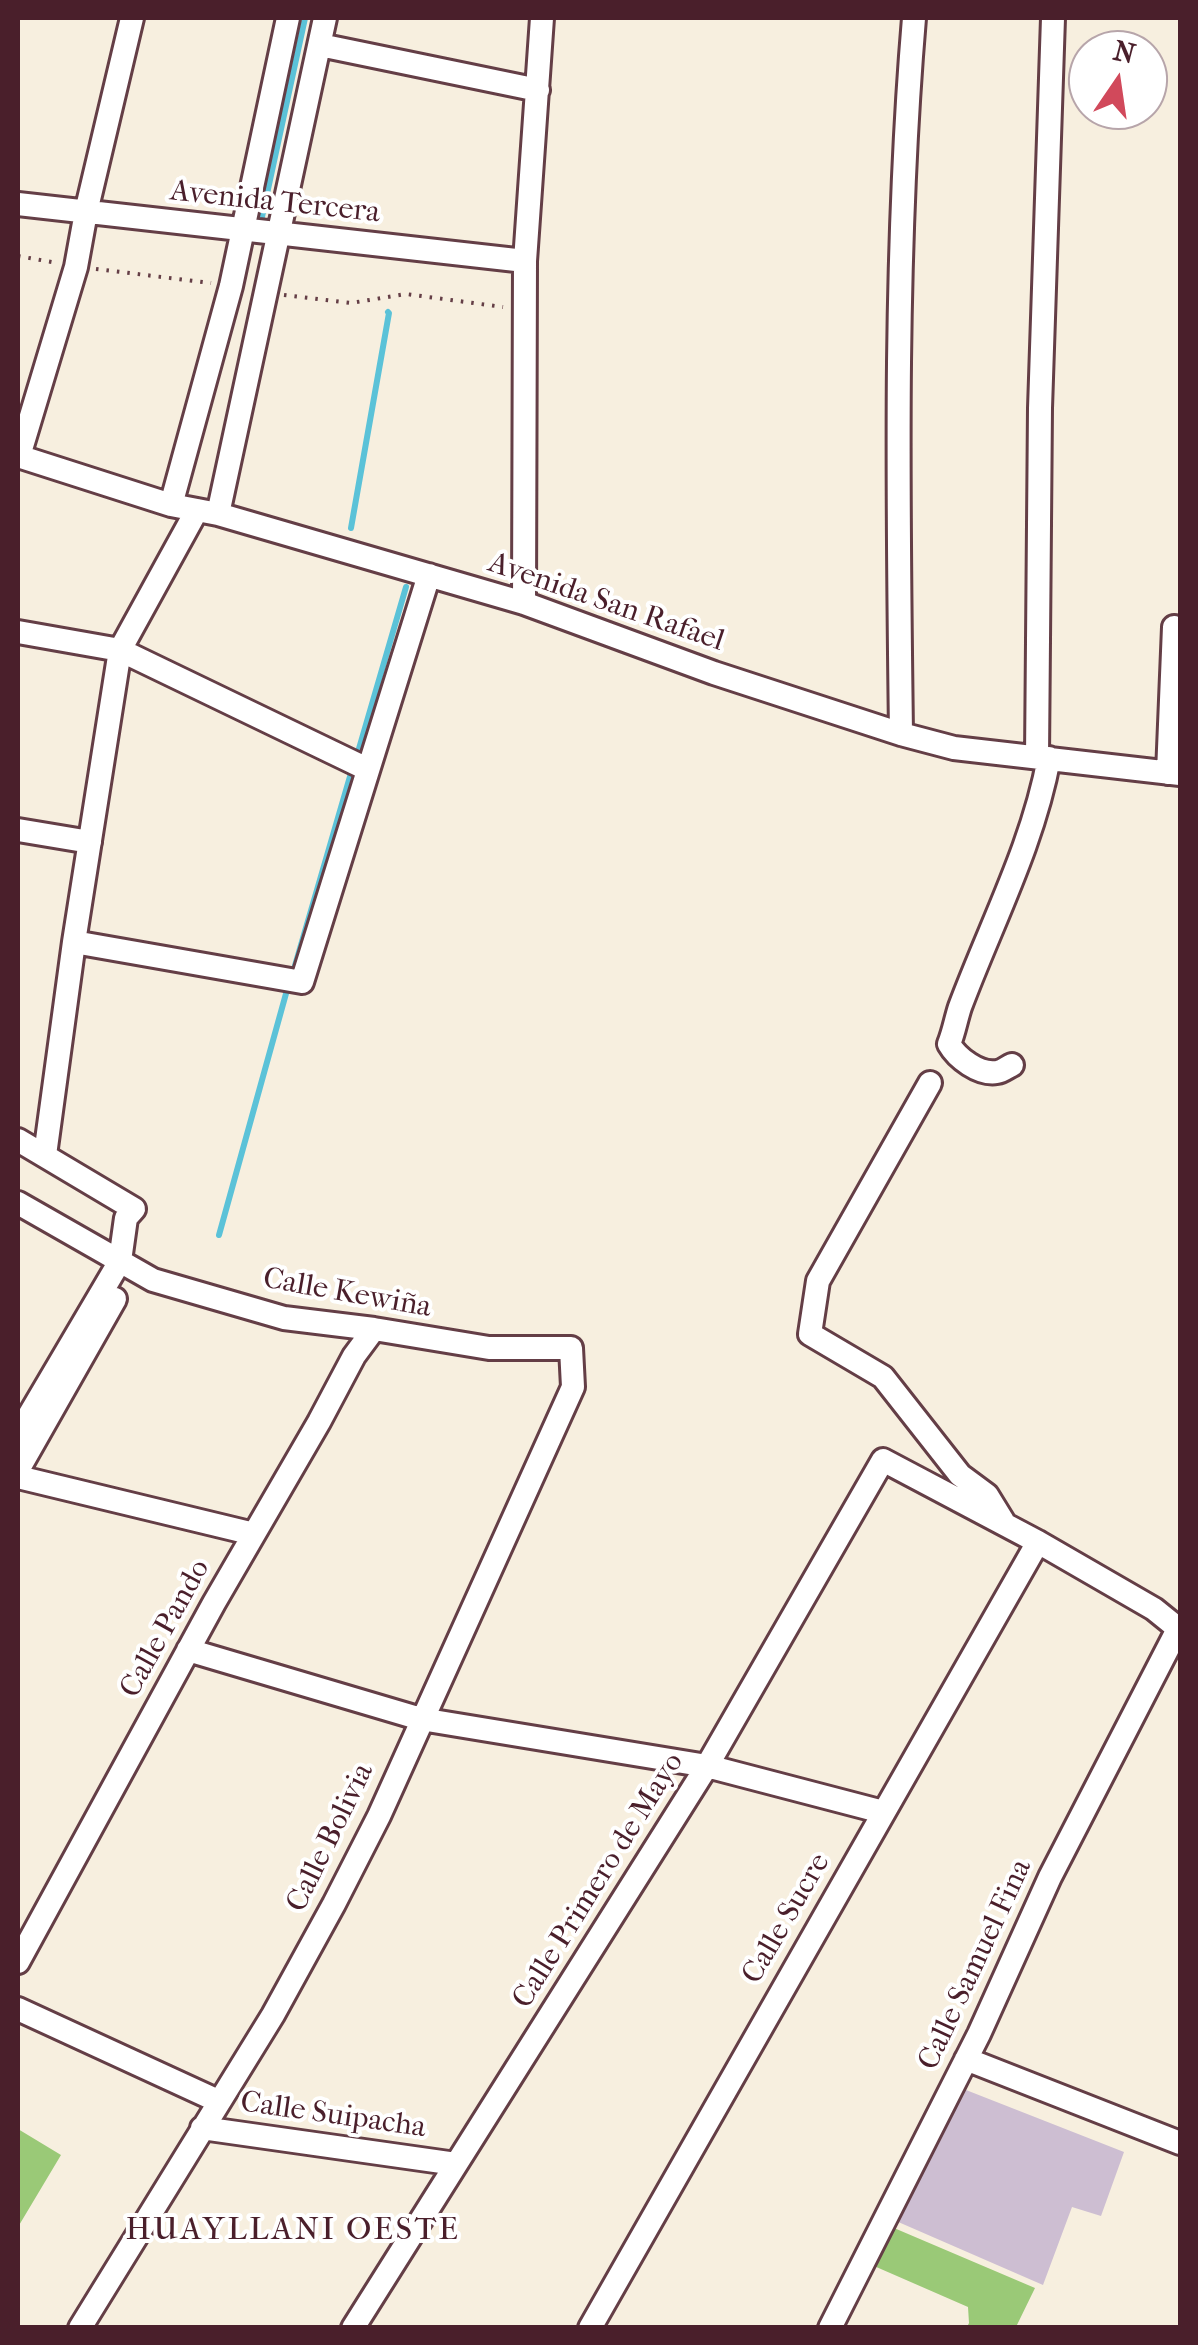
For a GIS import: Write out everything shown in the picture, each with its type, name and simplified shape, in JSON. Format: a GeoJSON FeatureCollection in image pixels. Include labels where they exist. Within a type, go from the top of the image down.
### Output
{"type":"FeatureCollection","features":[{"type":"Feature","properties":{"kind":"street"},"geometry":{"type":"LineString","coordinates":[[18,456],[76,267],[132,18]]}},
{"type":"Feature","properties":{"kind":"street"},"geometry":{"type":"LineString","coordinates":[[172,505],[232,286],[288,18]]}},
{"type":"Feature","properties":{"kind":"street"},"geometry":{"type":"LineString","coordinates":[[45,1156],[120,650],[208,512],[279,234],[325,18]]}},
{"type":"Feature","properties":{"kind":"street"},"geometry":{"type":"LineString","coordinates":[[524,604],[525,262],[542,18]]}},
{"type":"Feature","properties":{"kind":"street"},"geometry":{"type":"LineString","coordinates":[[901,734],[898,388],[906,110],[914,18]]}},
{"type":"Feature","properties":{"kind":"street"},"geometry":{"type":"LineString","coordinates":[[1012,1065],[996,1073],[984,1070],[967,1063],[949,1044],[1043,790],[1040,408],[1053,18]]}},
{"type":"Feature","properties":{"kind":"street"},"geometry":{"type":"LineString","coordinates":[[320,46],[538,90]]}},
{"type":"Feature","properties":{"kind":"street","name":"Avenida Tercera"},"geometry":{"type":"LineString","coordinates":[[18,204],[525,262]]}},
{"type":"Feature","properties":{"kind":"street","name":"Avenida San Rafael"},"geometry":{"type":"LineString","coordinates":[[18,456],[172,505],[208,512],[524,604],[714,673],[901,734],[954,748],[1174,773]]}},
{"type":"Feature","properties":{"kind":"street"},"geometry":{"type":"LineString","coordinates":[[74,942],[302,982],[429,575]]}},
{"type":"Feature","properties":{"kind":"street"},"geometry":{"type":"LineString","coordinates":[[1174,627],[1174,773]]}},
{"type":"Feature","properties":{"kind":"street"},"geometry":{"type":"LineString","coordinates":[[18,632],[120,650],[367,769]]}},
{"type":"Feature","properties":{"kind":"street"},"geometry":{"type":"LineString","coordinates":[[18,830],[90,842]]}},
{"type":"Feature","properties":{"kind":"street"},"geometry":{"type":"LineString","coordinates":[[930,1084],[818,1282],[810,1334],[883,1377],[960,1475],[986,1495],[1005,1524],[1154,1609],[1180,1630]]}},
{"type":"Feature","properties":{"kind":"street"},"geometry":{"type":"LineString","coordinates":[[18,1140],[134,1209],[126,1218],[126,1264],[18,1470]]}},
{"type":"Feature","properties":{"kind":"street","name":"Calle Kewiña"},"geometry":{"type":"LineString","coordinates":[[18,1203],[153,1280],[284,1318],[489,1348],[572,1348]]}},
{"type":"Feature","properties":{"kind":"street"},"geometry":{"type":"LineString","coordinates":[[18,1434],[126,1264]]}},
{"type":"Feature","properties":{"kind":"street","name":"Calle Pando"},"geometry":{"type":"LineString","coordinates":[[18,1962],[188,1650],[354,1356],[374,1329]]}},
{"type":"Feature","properties":{"kind":"street","name":"Calle Bolivia"},"geometry":{"type":"LineString","coordinates":[[80,2328],[273,2015],[379,1816],[573,1386],[572,1348]]}},
{"type":"Feature","properties":{"kind":"street","name":"Calle Primero de Mayo"},"geometry":{"type":"LineString","coordinates":[[353,2328],[707,1766],[883,1460],[1005,1524]]}},
{"type":"Feature","properties":{"kind":"street"},"geometry":{"type":"LineString","coordinates":[[18,1477],[254,1534]]}},
{"type":"Feature","properties":{"kind":"street","name":"Calle Sucre"},"geometry":{"type":"LineString","coordinates":[[590,2328],[1038,1542]]}},
{"type":"Feature","properties":{"kind":"street","name":"Calle Samuel Fina"},"geometry":{"type":"LineString","coordinates":[[830,2328],[966,2059],[1050,1876],[1180,1630]]}},
{"type":"Feature","properties":{"kind":"street"},"geometry":{"type":"LineString","coordinates":[[188,1650],[421,1719],[707,1766],[883,1812]]}},
{"type":"Feature","properties":{"kind":"street","name":"Calle Suipacha"},"geometry":{"type":"LineString","coordinates":[[18,2010],[218,2101]]}},
{"type":"Feature","properties":{"kind":"street"},"geometry":{"type":"LineString","coordinates":[[966,2059],[1180,2143]]}},
{"type":"Feature","properties":{"kind":"street","name":"Calle Suipacha"},"geometry":{"type":"LineString","coordinates":[[202,2128],[456,2164]]}},
{"type":"Feature","properties":{"kind":"shaded area"},"geometry":{"type":"Polygon","coordinates":[[[966,2090],[1124,2152],[1101,2216],[1072,2207],[1043,2285],[896,2221],[966,2090]]]}},
{"type":"Feature","properties":{"kind":"green space"},"geometry":{"type":"Polygon","coordinates":[[[18,2129],[61,2155],[18,2227],[18,2129]]]}},
{"type":"Feature","properties":{"kind":"green space"},"geometry":{"type":"Polygon","coordinates":[[[894,2228],[1035,2288],[1016,2327],[967,2327],[968,2307],[874,2266],[894,2228]]]}},
{"type":"Feature","properties":{"kind":"waterway"},"geometry":{"type":"LineString","coordinates":[[260,226],[305,18]]}},
{"type":"Feature","properties":{"kind":"waterway"},"geometry":{"type":"LineString","coordinates":[[351,528],[388,312]]}},
{"type":"Feature","properties":{"kind":"waterway"},"geometry":{"type":"LineString","coordinates":[[358,752],[406,587]]}},
{"type":"Feature","properties":{"kind":"waterway"},"geometry":{"type":"LineString","coordinates":[[294,969],[351,773]]}},
{"type":"Feature","properties":{"kind":"waterway"},"geometry":{"type":"LineString","coordinates":[[219,1235],[287,990]]}},
{"type":"Feature","properties":{"kind":"district","name":"HUAYLLANI OESTE"},"geometry":{"type":"Point","coordinates":[293,2231]}}]}
